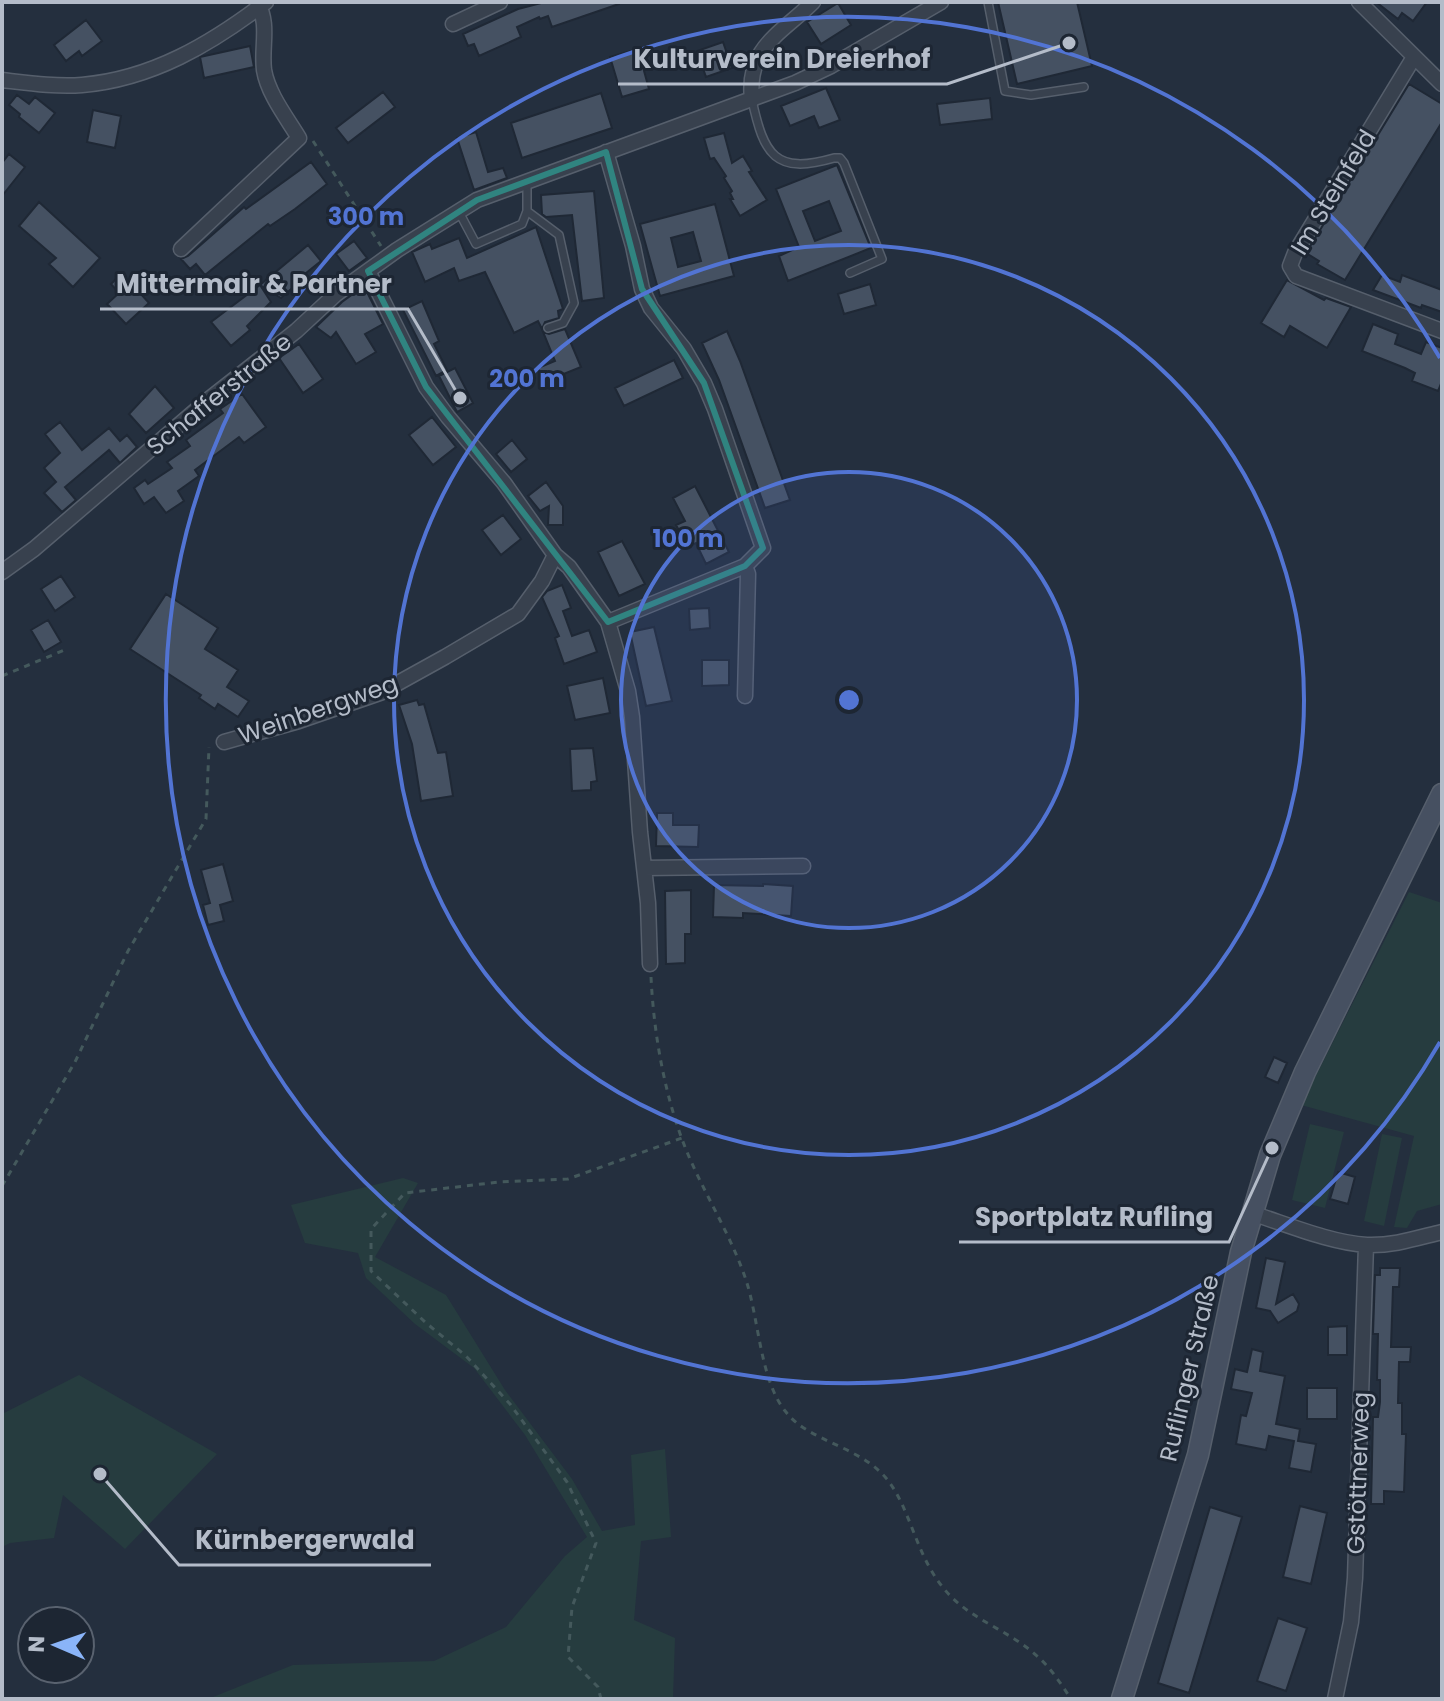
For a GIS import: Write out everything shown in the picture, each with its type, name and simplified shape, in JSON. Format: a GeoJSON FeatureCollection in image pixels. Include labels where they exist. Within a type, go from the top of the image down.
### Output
{"type":"FeatureCollection","features":[{"type":"Feature","properties":{"kind":"street"},"geometry":{"type":"LineString","coordinates":[[453,24],[500,2]]}},
{"type":"Feature","properties":{"kind":"street"},"geometry":{"type":"LineString","coordinates":[[752,100],[753,70],[763,48],[813,2]]}},
{"type":"Feature","properties":{"kind":"street","name":"Schafferstraße"},"geometry":{"type":"LineString","coordinates":[[2,572],[34,549],[208,400],[296,331],[329,300],[388,257],[459,212],[492,193],[752,100],[831,66],[941,2]]}},
{"type":"Feature","properties":{"kind":"street"},"geometry":{"type":"LineString","coordinates":[[2,80],[80,85],[145,71],[185,55],[215,38],[261,3],[265,16],[264,69],[267,82],[299,138],[181,249]]}},
{"type":"Feature","properties":{"kind":"street"},"geometry":{"type":"LineString","coordinates":[[1364,4],[1442,84]]}},
{"type":"Feature","properties":{"kind":"street","name":"Im Steinfeld"},"geometry":{"type":"LineString","coordinates":[[1414,57],[1290,266],[1296,276],[1442,331]]}},
{"type":"Feature","properties":{"kind":"street"},"geometry":{"type":"LineString","coordinates":[[606,152],[642,289],[655,315],[684,349],[704,383],[763,548],[745,566],[608,622]]}},
{"type":"Feature","properties":{"kind":"street"},"geometry":{"type":"LineString","coordinates":[[368,271],[426,387],[504,483],[608,622],[628,691],[632,717],[650,964]]}},
{"type":"Feature","properties":{"kind":"street","name":"Weinbergweg"},"geometry":{"type":"LineString","coordinates":[[217,742],[299,721],[380,693],[518,614],[542,581],[555,555]]}},
{"type":"Feature","properties":{"kind":"street"},"geometry":{"type":"LineString","coordinates":[[745,566],[748,574],[745,696]]}},
{"type":"Feature","properties":{"kind":"street","name":"Ruflinger Straße"},"geometry":{"type":"LineString","coordinates":[[1122,1699],[1198,1455],[1251,1213],[1270,1155],[1296,1091],[1442,794]]}},
{"type":"Feature","properties":{"kind":"street"},"geometry":{"type":"LineString","coordinates":[[644,868],[803,866]]}},
{"type":"Feature","properties":{"kind":"street"},"geometry":{"type":"LineString","coordinates":[[1251,1213],[1346,1242],[1366,1245],[1398,1243],[1442,1232]]}},
{"type":"Feature","properties":{"kind":"street","name":"Gstöttnerweg"},"geometry":{"type":"LineString","coordinates":[[1335,1699],[1351,1622],[1355,1578],[1366,1245]]}},
{"type":"Feature","properties":{"kind":"lane"},"geometry":{"type":"LineString","coordinates":[[988,2],[1005,91],[1031,95],[1084,87]]}},
{"type":"Feature","properties":{"kind":"lane"},"geometry":{"type":"LineString","coordinates":[[752,100],[761,136],[775,156],[798,166],[834,158],[844,163],[882,259],[850,273]]}},
{"type":"Feature","properties":{"kind":"lane"},"geometry":{"type":"LineString","coordinates":[[459,212],[476,244],[522,224],[527,211],[527,181]]}},
{"type":"Feature","properties":{"kind":"lane"},"geometry":{"type":"LineString","coordinates":[[527,211],[559,235],[574,303],[563,323],[548,328]]}},
{"type":"Feature","properties":{"kind":"path"},"geometry":{"type":"LineString","coordinates":[[299,138],[312,139],[388,257]]}},
{"type":"Feature","properties":{"kind":"path"},"geometry":{"type":"LineString","coordinates":[[2,676],[67,649]]}},
{"type":"Feature","properties":{"kind":"path"},"geometry":{"type":"LineString","coordinates":[[2,1186],[75,1062],[128,951],[206,819],[217,742]]}},
{"type":"Feature","properties":{"kind":"path"},"geometry":{"type":"LineString","coordinates":[[650,964],[660,1049],[682,1138],[739,1259],[780,1405],[798,1424],[856,1453],[880,1472],[894,1489],[925,1561],[946,1591],[975,1616],[1037,1656],[1071,1699]]}},
{"type":"Feature","properties":{"kind":"path"},"geometry":{"type":"LineString","coordinates":[[601,1699],[598,1687],[568,1657],[572,1607],[596,1543],[567,1482],[510,1404],[466,1356],[371,1271],[371,1229],[405,1193],[499,1182],[568,1179],[682,1138]]}},
{"type":"Feature","properties":{"kind":"highlighted area"},"geometry":{"type":"Polygon","coordinates":[[[606,152],[642,289],[704,383],[763,548],[745,566],[608,622],[426,387],[368,271],[477,200],[606,152]]]}},
{"type":"Feature","properties":{"kind":"green space"},"geometry":{"type":"Polygon","coordinates":[[[1409,892],[1442,903],[1442,1204],[1417,1211],[1407,1228],[1394,1227],[1414,1136],[1301,1105],[1409,892]]]}},
{"type":"Feature","properties":{"kind":"green space"},"geometry":{"type":"Polygon","coordinates":[[[1310,1124],[1344,1132],[1325,1208],[1292,1200],[1310,1124]]]}},
{"type":"Feature","properties":{"kind":"green space"},"geometry":{"type":"Polygon","coordinates":[[[1382,1134],[1402,1138],[1384,1226],[1364,1221],[1382,1134]]]}},
{"type":"Feature","properties":{"kind":"green space"},"geometry":{"type":"Polygon","coordinates":[[[403,1178],[418,1183],[375,1257],[446,1295],[505,1390],[572,1479],[602,1531],[635,1525],[631,1455],[665,1449],[671,1537],[641,1541],[634,1620],[675,1638],[673,1699],[208,1699],[293,1665],[434,1661],[506,1627],[565,1556],[587,1537],[525,1435],[474,1368],[415,1324],[366,1278],[358,1253],[305,1243],[291,1205],[403,1178]]]}},
{"type":"Feature","properties":{"kind":"green space"},"geometry":{"type":"Polygon","coordinates":[[[79,1375],[217,1454],[125,1549],[63,1495],[54,1538],[10,1543],[2,1547],[2,1414],[79,1375]]]}},
{"type":"Feature","properties":{"kind":"building"},"geometry":{"type":"Polygon","coordinates":[[[545,2],[619,4],[552,27],[548,16],[539,17],[517,27],[521,37],[479,56],[474,44],[468,46],[463,34],[518,9],[545,2]]]}},
{"type":"Feature","properties":{"kind":"building"},"geometry":{"type":"Polygon","coordinates":[[[998,2],[1077,2],[1092,66],[1017,84],[998,2]]]}},
{"type":"Feature","properties":{"kind":"building"},"geometry":{"type":"Polygon","coordinates":[[[1376,2],[1427,2],[1413,21],[1402,13],[1398,19],[1376,2]]]}},
{"type":"Feature","properties":{"kind":"building"},"geometry":{"type":"Polygon","coordinates":[[[838,3],[851,25],[821,44],[807,22],[838,3]]]}},
{"type":"Feature","properties":{"kind":"building"},"geometry":{"type":"Polygon","coordinates":[[[86,20],[102,41],[82,56],[79,51],[66,61],[54,45],[86,20]]]}},
{"type":"Feature","properties":{"kind":"building"},"geometry":{"type":"Polygon","coordinates":[[[723,42],[732,68],[706,77],[697,51],[723,42]]]}},
{"type":"Feature","properties":{"kind":"building"},"geometry":{"type":"Polygon","coordinates":[[[250,46],[254,67],[204,78],[200,57],[250,46]]]}},
{"type":"Feature","properties":{"kind":"building"},"geometry":{"type":"Polygon","coordinates":[[[638,49],[649,89],[622,97],[610,57],[638,49]]]}},
{"type":"Feature","properties":{"kind":"building"},"geometry":{"type":"Polygon","coordinates":[[[1409,84],[1442,104],[1442,122],[1345,280],[1317,264],[1319,261],[1306,253],[1409,84]]]}},
{"type":"Feature","properties":{"kind":"building"},"geometry":{"type":"Polygon","coordinates":[[[826,88],[840,120],[819,128],[814,116],[790,126],[781,106],[826,88]]]}},
{"type":"Feature","properties":{"kind":"building"},"geometry":{"type":"Polygon","coordinates":[[[383,92],[395,107],[348,143],[336,128],[383,92]]]}},
{"type":"Feature","properties":{"kind":"building"},"geometry":{"type":"Polygon","coordinates":[[[601,93],[612,128],[522,158],[511,123],[601,93]]]}},
{"type":"Feature","properties":{"kind":"building"},"geometry":{"type":"Polygon","coordinates":[[[17,95],[29,104],[35,97],[55,113],[39,133],[9,105],[17,95]]]}},
{"type":"Feature","properties":{"kind":"building"},"geometry":{"type":"Polygon","coordinates":[[[990,98],[992,119],[940,125],[937,104],[990,98]]]}},
{"type":"Feature","properties":{"kind":"building"},"geometry":{"type":"Polygon","coordinates":[[[93,110],[121,116],[115,148],[87,142],[93,110]]]}},
{"type":"Feature","properties":{"kind":"building"},"geometry":{"type":"Polygon","coordinates":[[[476,132],[488,172],[503,168],[507,178],[474,190],[457,138],[476,132]]]}},
{"type":"Feature","properties":{"kind":"building"},"geometry":{"type":"Polygon","coordinates":[[[724,133],[732,163],[743,156],[767,200],[740,216],[730,199],[733,199],[732,191],[724,178],[726,176],[714,158],[710,159],[704,138],[724,133]]]}},
{"type":"Feature","properties":{"kind":"building"},"geometry":{"type":"Polygon","coordinates":[[[9,154],[25,167],[2,196],[2,163],[9,154]]]}},
{"type":"Feature","properties":{"kind":"building"},"geometry":{"type":"Polygon","coordinates":[[[311,162],[327,184],[295,209],[270,226],[268,224],[205,275],[196,264],[190,269],[181,259],[244,207],[246,209],[311,162]]]}},
{"type":"Feature","properties":{"kind":"building"},"geometry":{"type":"Polygon","coordinates":[[[837,165],[871,248],[788,281],[779,256],[799,247],[776,189],[837,165]],[[829,201],[803,211],[815,241],[841,231],[829,201]]]}},
{"type":"Feature","properties":{"kind":"building"},"geometry":{"type":"Polygon","coordinates":[[[594,191],[604,298],[582,301],[572,215],[546,217],[542,214],[541,195],[594,191]]]}},
{"type":"Feature","properties":{"kind":"building"},"geometry":{"type":"Polygon","coordinates":[[[39,202],[100,258],[73,287],[49,264],[56,258],[19,226],[39,202]]]}},
{"type":"Feature","properties":{"kind":"building"},"geometry":{"type":"Polygon","coordinates":[[[715,204],[734,276],[660,296],[640,224],[715,204]],[[693,232],[671,238],[678,267],[701,261],[693,232]]]}},
{"type":"Feature","properties":{"kind":"building"},"geometry":{"type":"Polygon","coordinates":[[[536,227],[563,309],[558,311],[559,318],[545,322],[542,329],[538,321],[514,333],[485,272],[459,281],[454,268],[425,282],[412,252],[430,244],[432,249],[459,238],[467,258],[536,227]]]}},
{"type":"Feature","properties":{"kind":"building"},"geometry":{"type":"Polygon","coordinates":[[[354,241],[367,258],[349,271],[336,254],[354,241]]]}},
{"type":"Feature","properties":{"kind":"building"},"geometry":{"type":"Polygon","coordinates":[[[308,245],[321,261],[281,298],[260,285],[308,245]]]}},
{"type":"Feature","properties":{"kind":"building"},"geometry":{"type":"Polygon","coordinates":[[[120,275],[149,303],[126,324],[107,304],[119,293],[111,284],[120,275]]]}},
{"type":"Feature","properties":{"kind":"building"},"geometry":{"type":"Polygon","coordinates":[[[1382,275],[1400,282],[1402,275],[1442,290],[1442,312],[1422,305],[1421,308],[1373,290],[1382,275]]]}},
{"type":"Feature","properties":{"kind":"building"},"geometry":{"type":"Polygon","coordinates":[[[1287,280],[1324,300],[1326,298],[1351,307],[1327,348],[1290,326],[1284,337],[1261,323],[1287,280]]]}},
{"type":"Feature","properties":{"kind":"building"},"geometry":{"type":"Polygon","coordinates":[[[870,284],[876,305],[844,314],[838,294],[870,284]]]}},
{"type":"Feature","properties":{"kind":"building"},"geometry":{"type":"Polygon","coordinates":[[[260,285],[271,302],[247,326],[250,330],[231,346],[211,322],[260,285]]]}},
{"type":"Feature","properties":{"kind":"building"},"geometry":{"type":"Polygon","coordinates":[[[364,286],[383,324],[365,334],[376,352],[356,364],[336,332],[331,338],[316,327],[364,286]]]}},
{"type":"Feature","properties":{"kind":"building"},"geometry":{"type":"Polygon","coordinates":[[[422,301],[439,341],[434,344],[447,370],[436,376],[403,310],[422,301]]]}},
{"type":"Feature","properties":{"kind":"building"},"geometry":{"type":"Polygon","coordinates":[[[1373,324],[1398,334],[1395,344],[1421,354],[1426,342],[1442,348],[1442,381],[1438,391],[1412,381],[1415,373],[1362,351],[1373,324]]]}},
{"type":"Feature","properties":{"kind":"building"},"geometry":{"type":"Polygon","coordinates":[[[565,329],[581,367],[544,382],[538,368],[555,361],[543,332],[549,334],[565,329]]]}},
{"type":"Feature","properties":{"kind":"building"},"geometry":{"type":"Polygon","coordinates":[[[727,331],[790,500],[765,508],[719,380],[702,343],[727,331]]]}},
{"type":"Feature","properties":{"kind":"building"},"geometry":{"type":"Polygon","coordinates":[[[299,344],[323,379],[303,393],[279,358],[299,344]]]}},
{"type":"Feature","properties":{"kind":"building"},"geometry":{"type":"Polygon","coordinates":[[[674,360],[683,378],[624,406],[615,388],[674,360]]]}},
{"type":"Feature","properties":{"kind":"building"},"geometry":{"type":"Polygon","coordinates":[[[455,368],[473,403],[457,412],[439,376],[455,368]]]}},
{"type":"Feature","properties":{"kind":"building"},"geometry":{"type":"Polygon","coordinates":[[[155,386],[174,408],[146,433],[129,414],[155,386]]]}},
{"type":"Feature","properties":{"kind":"building"},"geometry":{"type":"Polygon","coordinates":[[[242,394],[266,427],[244,443],[239,437],[195,470],[199,476],[178,491],[184,501],[166,513],[154,497],[144,504],[134,488],[145,480],[148,484],[172,468],[167,462],[190,446],[186,440],[223,413],[220,409],[242,394]]]}},
{"type":"Feature","properties":{"kind":"building"},"geometry":{"type":"Polygon","coordinates":[[[432,417],[456,447],[433,465],[409,435],[432,417]]]}},
{"type":"Feature","properties":{"kind":"building"},"geometry":{"type":"Polygon","coordinates":[[[60,422],[82,450],[109,428],[120,441],[127,435],[137,447],[120,463],[109,450],[65,487],[76,500],[62,512],[44,493],[56,482],[44,468],[60,453],[45,434],[60,422]]]}},
{"type":"Feature","properties":{"kind":"building"},"geometry":{"type":"Polygon","coordinates":[[[512,440],[527,459],[511,472],[496,454],[512,440]]]}},
{"type":"Feature","properties":{"kind":"building"},"geometry":{"type":"Polygon","coordinates":[[[546,482],[563,506],[563,525],[548,525],[549,506],[540,511],[528,496],[546,482]]]}},
{"type":"Feature","properties":{"kind":"building"},"geometry":{"type":"Polygon","coordinates":[[[695,486],[729,552],[706,564],[696,543],[688,547],[676,525],[685,521],[673,498],[695,486]]]}},
{"type":"Feature","properties":{"kind":"building"},"geometry":{"type":"Polygon","coordinates":[[[503,515],[521,539],[501,555],[482,530],[503,515]]]}},
{"type":"Feature","properties":{"kind":"building"},"geometry":{"type":"Polygon","coordinates":[[[622,541],[645,584],[619,596],[598,552],[622,541]]]}},
{"type":"Feature","properties":{"kind":"building"},"geometry":{"type":"Polygon","coordinates":[[[61,576],[75,597],[55,611],[41,589],[61,576]]]}},
{"type":"Feature","properties":{"kind":"building"},"geometry":{"type":"Polygon","coordinates":[[[562,585],[571,608],[563,611],[572,636],[589,630],[597,652],[564,664],[555,638],[559,636],[542,597],[547,591],[562,585]]]}},
{"type":"Feature","properties":{"kind":"building"},"geometry":{"type":"Polygon","coordinates":[[[166,594],[218,628],[205,649],[238,670],[227,687],[249,701],[238,717],[218,704],[215,709],[199,698],[201,695],[130,649],[166,594]]]}},
{"type":"Feature","properties":{"kind":"building"},"geometry":{"type":"Polygon","coordinates":[[[709,608],[710,628],[690,630],[689,609],[709,608]]]}},
{"type":"Feature","properties":{"kind":"building"},"geometry":{"type":"Polygon","coordinates":[[[48,620],[61,642],[44,652],[31,630],[48,620]]]}},
{"type":"Feature","properties":{"kind":"building"},"geometry":{"type":"Polygon","coordinates":[[[654,627],[672,701],[646,706],[630,632],[654,627]]]}},
{"type":"Feature","properties":{"kind":"building"},"geometry":{"type":"Polygon","coordinates":[[[702,660],[729,660],[729,685],[702,686],[702,660]]]}},
{"type":"Feature","properties":{"kind":"building"},"geometry":{"type":"Polygon","coordinates":[[[603,678],[610,713],[575,720],[567,686],[603,678]]]}},
{"type":"Feature","properties":{"kind":"building"},"geometry":{"type":"Polygon","coordinates":[[[417,700],[419,705],[424,704],[438,753],[446,752],[453,796],[421,801],[412,744],[399,705],[417,700]]]}},
{"type":"Feature","properties":{"kind":"building"},"geometry":{"type":"Polygon","coordinates":[[[593,748],[597,781],[591,782],[591,790],[572,791],[570,749],[593,748]]]}},
{"type":"Feature","properties":{"kind":"building"},"geometry":{"type":"Polygon","coordinates":[[[657,813],[673,813],[673,825],[699,825],[698,847],[656,846],[657,813]]]}},
{"type":"Feature","properties":{"kind":"building"},"geometry":{"type":"Polygon","coordinates":[[[223,864],[233,901],[220,905],[224,921],[208,925],[203,905],[210,903],[201,870],[223,864]]]}},
{"type":"Feature","properties":{"kind":"building"},"geometry":{"type":"Polygon","coordinates":[[[714,885],[793,886],[791,916],[743,913],[743,918],[713,917],[714,885]]]}},
{"type":"Feature","properties":{"kind":"building"},"geometry":{"type":"Polygon","coordinates":[[[691,890],[691,934],[685,934],[685,963],[666,964],[665,891],[691,890]]]}},
{"type":"Feature","properties":{"kind":"building"},"geometry":{"type":"Polygon","coordinates":[[[1274,1057],[1287,1063],[1278,1083],[1265,1077],[1274,1057]]]}},
{"type":"Feature","properties":{"kind":"building"},"geometry":{"type":"Polygon","coordinates":[[[1338,1172],[1355,1177],[1348,1204],[1330,1199],[1338,1172]]]}},
{"type":"Feature","properties":{"kind":"building"},"geometry":{"type":"Polygon","coordinates":[[[1266,1258],[1285,1262],[1276,1304],[1293,1294],[1299,1304],[1297,1311],[1278,1323],[1270,1311],[1256,1308],[1266,1258]]]}},
{"type":"Feature","properties":{"kind":"building"},"geometry":{"type":"Polygon","coordinates":[[[1380,1268],[1400,1268],[1399,1287],[1393,1287],[1391,1347],[1411,1347],[1410,1362],[1399,1362],[1398,1403],[1402,1403],[1402,1434],[1406,1434],[1404,1492],[1384,1491],[1384,1504],[1371,1504],[1373,1417],[1378,1417],[1380,1402],[1378,1334],[1373,1334],[1375,1275],[1380,1275],[1380,1268]]]}},
{"type":"Feature","properties":{"kind":"building"},"geometry":{"type":"Polygon","coordinates":[[[1347,1326],[1347,1355],[1328,1355],[1328,1327],[1347,1326]]]}},
{"type":"Feature","properties":{"kind":"building"},"geometry":{"type":"Polygon","coordinates":[[[1252,1349],[1263,1352],[1260,1371],[1285,1376],[1276,1424],[1300,1429],[1298,1441],[1316,1444],[1311,1472],[1289,1468],[1294,1441],[1269,1436],[1266,1450],[1236,1444],[1241,1415],[1246,1416],[1252,1393],[1231,1389],[1235,1369],[1247,1372],[1252,1349]]]}},
{"type":"Feature","properties":{"kind":"building"},"geometry":{"type":"Polygon","coordinates":[[[1307,1388],[1337,1388],[1337,1419],[1307,1419],[1307,1388]]]}},
{"type":"Feature","properties":{"kind":"building"},"geometry":{"type":"Polygon","coordinates":[[[1300,1506],[1327,1513],[1311,1584],[1283,1577],[1300,1506]]]}},
{"type":"Feature","properties":{"kind":"building"},"geometry":{"type":"Polygon","coordinates":[[[1210,1507],[1242,1517],[1189,1693],[1158,1683],[1210,1507]]]}},
{"type":"Feature","properties":{"kind":"building"},"geometry":{"type":"Polygon","coordinates":[[[1278,1618],[1307,1628],[1286,1691],[1257,1681],[1278,1618]]]}},
{"type":"Feature","properties":{"kind":"place","name":"Kulturverein Dreierhof"},"geometry":{"type":"Point","coordinates":[1069,43]}},
{"type":"Feature","properties":{"kind":"place","name":"Mittermair & Partner"},"geometry":{"type":"Point","coordinates":[460,398]}},
{"type":"Feature","properties":{"kind":"place","name":"Sportplatz Rufling"},"geometry":{"type":"Point","coordinates":[1272,1148]}},
{"type":"Feature","properties":{"kind":"place","name":"Kürnbergerwald"},"geometry":{"type":"Point","coordinates":[100,1474]}}]}
